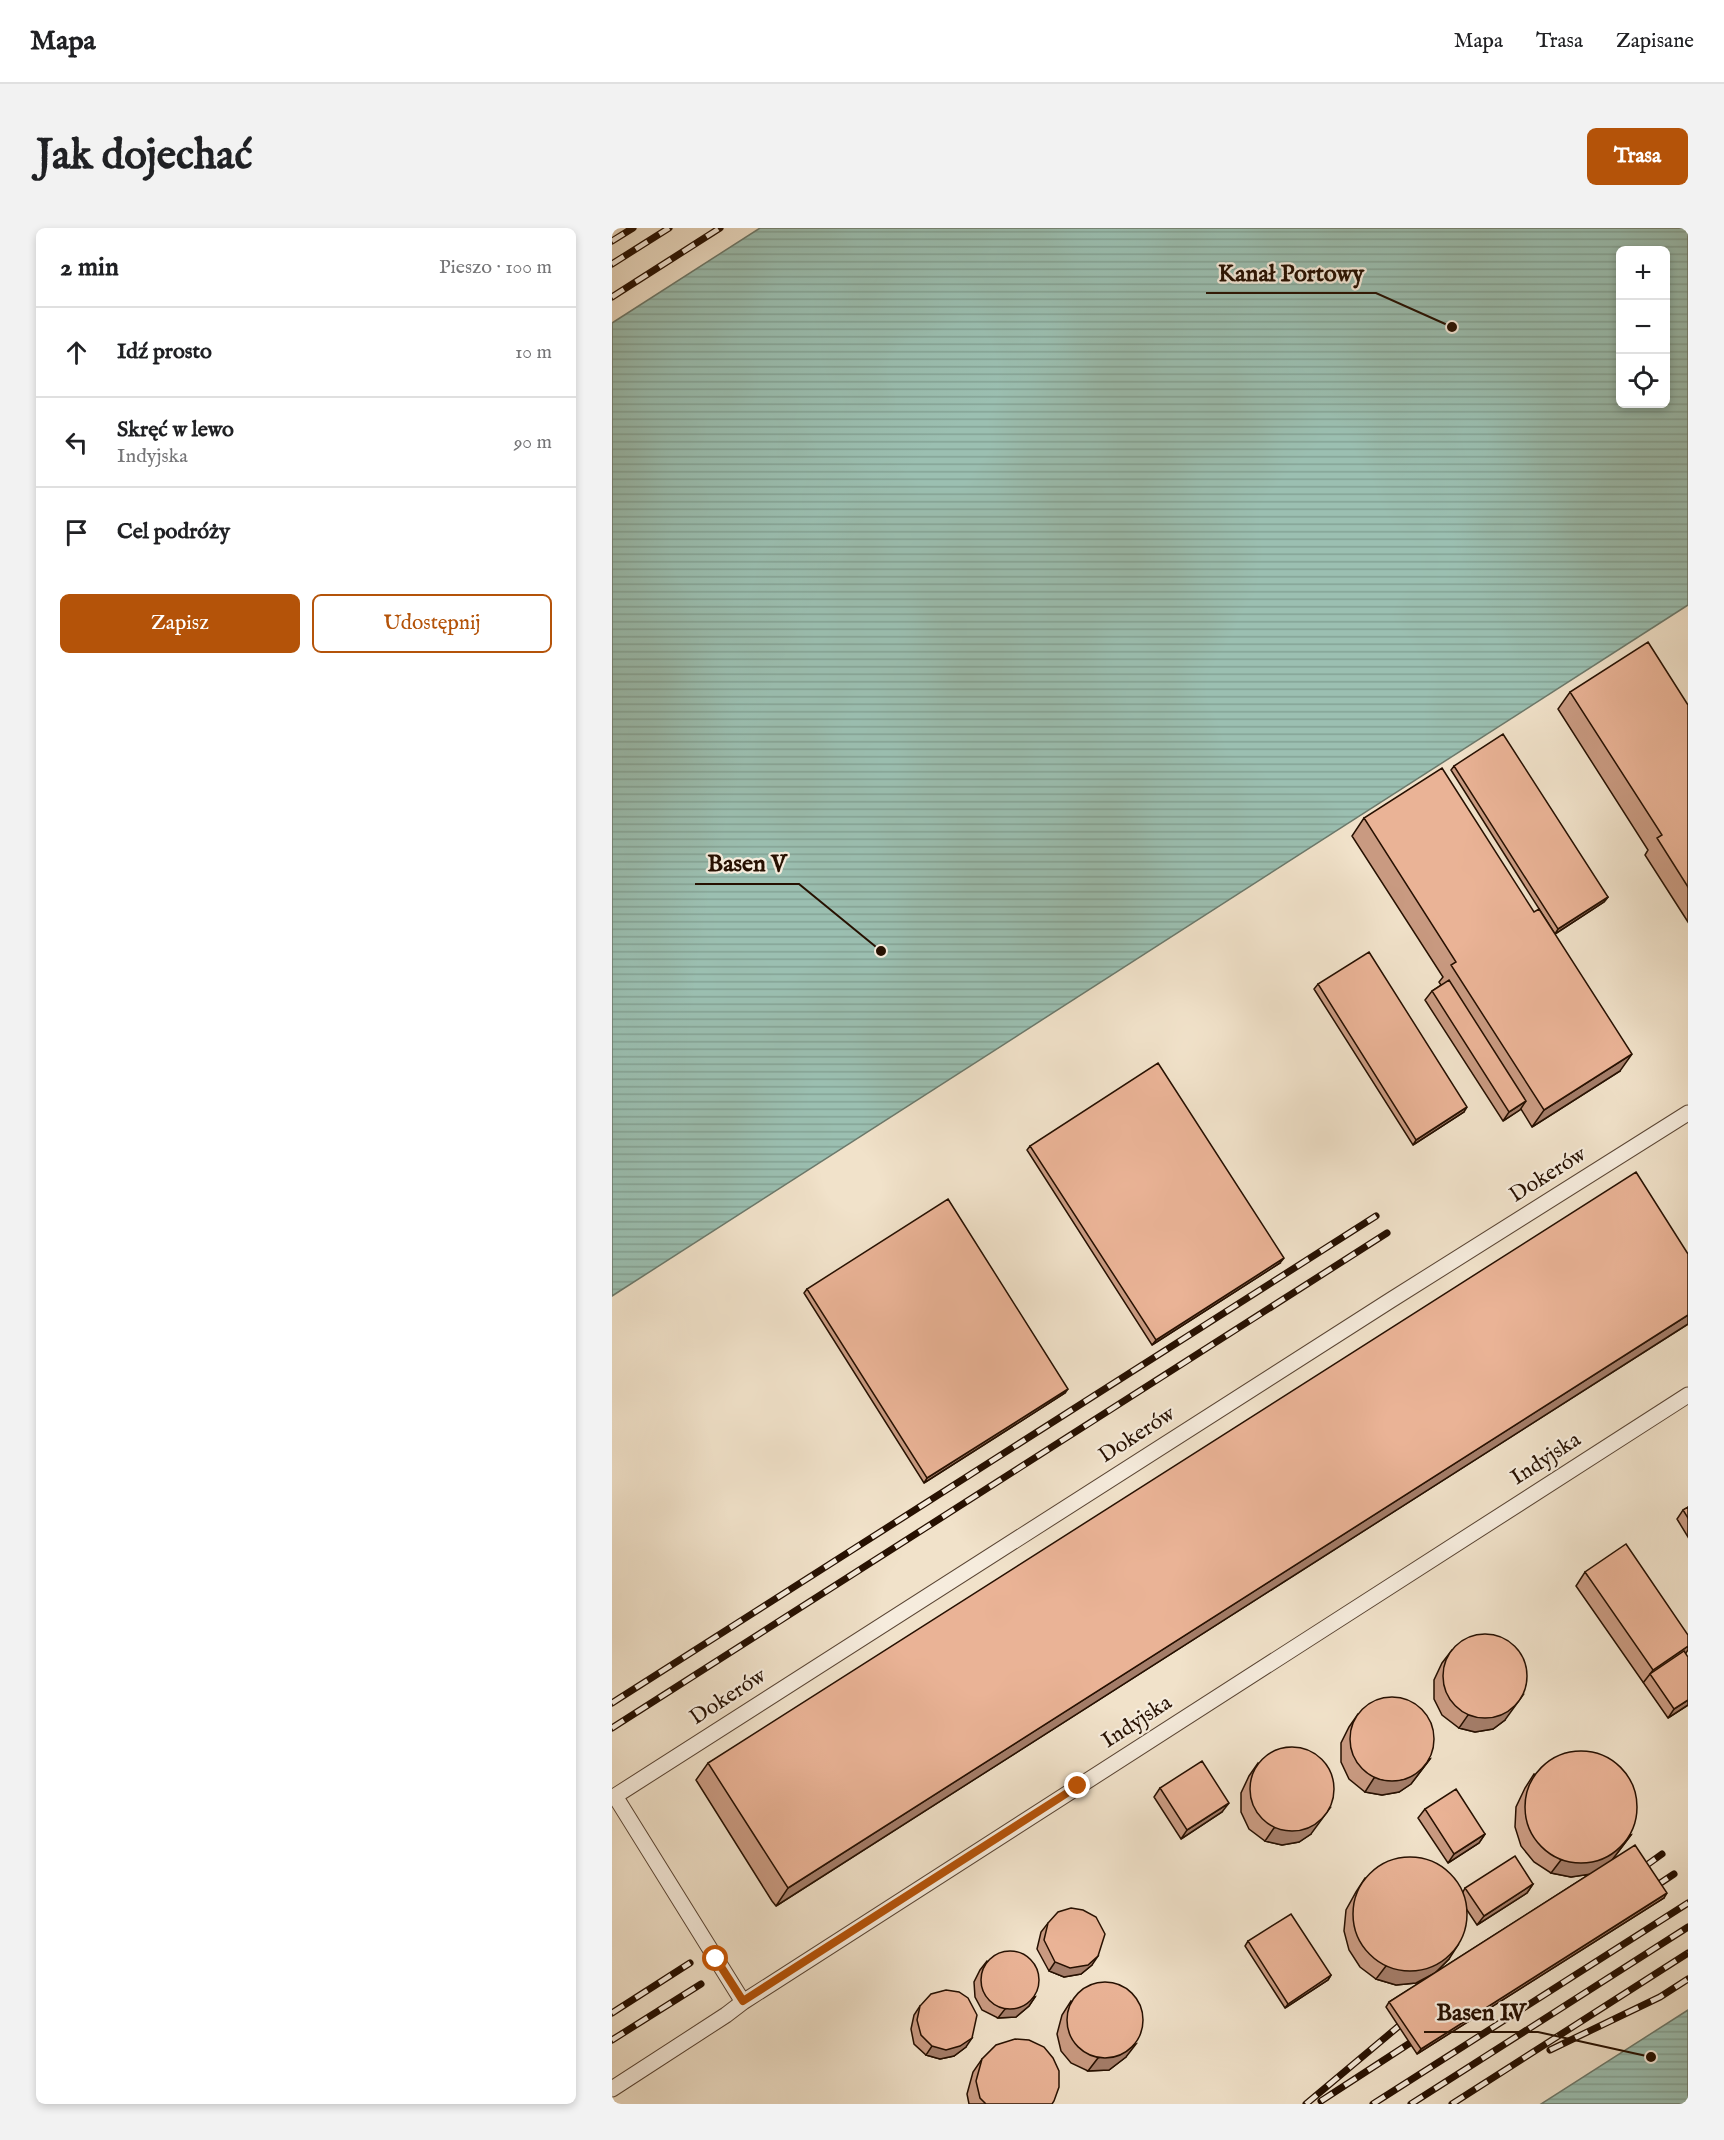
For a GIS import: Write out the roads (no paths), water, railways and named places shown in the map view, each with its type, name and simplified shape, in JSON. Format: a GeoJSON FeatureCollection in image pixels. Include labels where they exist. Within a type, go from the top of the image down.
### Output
{"type":"FeatureCollection","features":[{"type":"Feature","properties":{"kind":"lane","name":"Dokerów"},"geometry":{"type":"LineString","coordinates":[[614,1797],[1391,1300],[1688,1113]]}},
{"type":"Feature","properties":{"kind":"lane","name":"Indyjska"},"geometry":{"type":"LineString","coordinates":[[612,2089],[726,2015],[743,2001],[1688,1395]]}},
{"type":"Feature","properties":{"kind":"lane"},"geometry":{"type":"LineString","coordinates":[[614,1797],[743,2001]]}},
{"type":"Feature","properties":{"kind":"railway"},"geometry":{"type":"LineString","coordinates":[[612,241],[633,228]]}},
{"type":"Feature","properties":{"kind":"railway"},"geometry":{"type":"LineString","coordinates":[[612,264],[669,228]]}},
{"type":"Feature","properties":{"kind":"railway"},"geometry":{"type":"LineString","coordinates":[[612,297],[720,228]]}},
{"type":"Feature","properties":{"kind":"railway"},"geometry":{"type":"LineString","coordinates":[[612,1703],[1376,1216]]}},
{"type":"Feature","properties":{"kind":"railway"},"geometry":{"type":"LineString","coordinates":[[612,1728],[1387,1233]]}},
{"type":"Feature","properties":{"kind":"railway"},"geometry":{"type":"LineString","coordinates":[[1644,1867],[1662,1854]]}},
{"type":"Feature","properties":{"kind":"railway"},"geometry":{"type":"LineString","coordinates":[[1656,1886],[1674,1874]]}},
{"type":"Feature","properties":{"kind":"railway"},"geometry":{"type":"LineString","coordinates":[[1373,2104],[1688,1903]]}},
{"type":"Feature","properties":{"kind":"railway"},"geometry":{"type":"LineString","coordinates":[[1411,2104],[1688,1927]]}},
{"type":"Feature","properties":{"kind":"railway"},"geometry":{"type":"LineString","coordinates":[[1452,2104],[1688,1953]]}},
{"type":"Feature","properties":{"kind":"railway"},"geometry":{"type":"LineString","coordinates":[[612,2013],[690,1963]]}},
{"type":"Feature","properties":{"kind":"railway"},"geometry":{"type":"LineString","coordinates":[[1550,2050],[1660,1997],[1688,1979]]}},
{"type":"Feature","properties":{"kind":"railway"},"geometry":{"type":"LineString","coordinates":[[612,2040],[701,1984]]}},
{"type":"Feature","properties":{"kind":"railway"},"geometry":{"type":"LineString","coordinates":[[1306,2104],[1399,2026]]}},
{"type":"Feature","properties":{"kind":"railway"},"geometry":{"type":"LineString","coordinates":[[1321,2101],[1410,2043]]}},
{"type":"Feature","properties":{"kind":"place","name":"Kanał Portowy"},"geometry":{"type":"Point","coordinates":[1452,327]}},
{"type":"Feature","properties":{"kind":"place","name":"Basen V"},"geometry":{"type":"Point","coordinates":[881,951]}},
{"type":"Feature","properties":{"kind":"place","name":"Basen IV"},"geometry":{"type":"Point","coordinates":[1651,2057]}}]}
